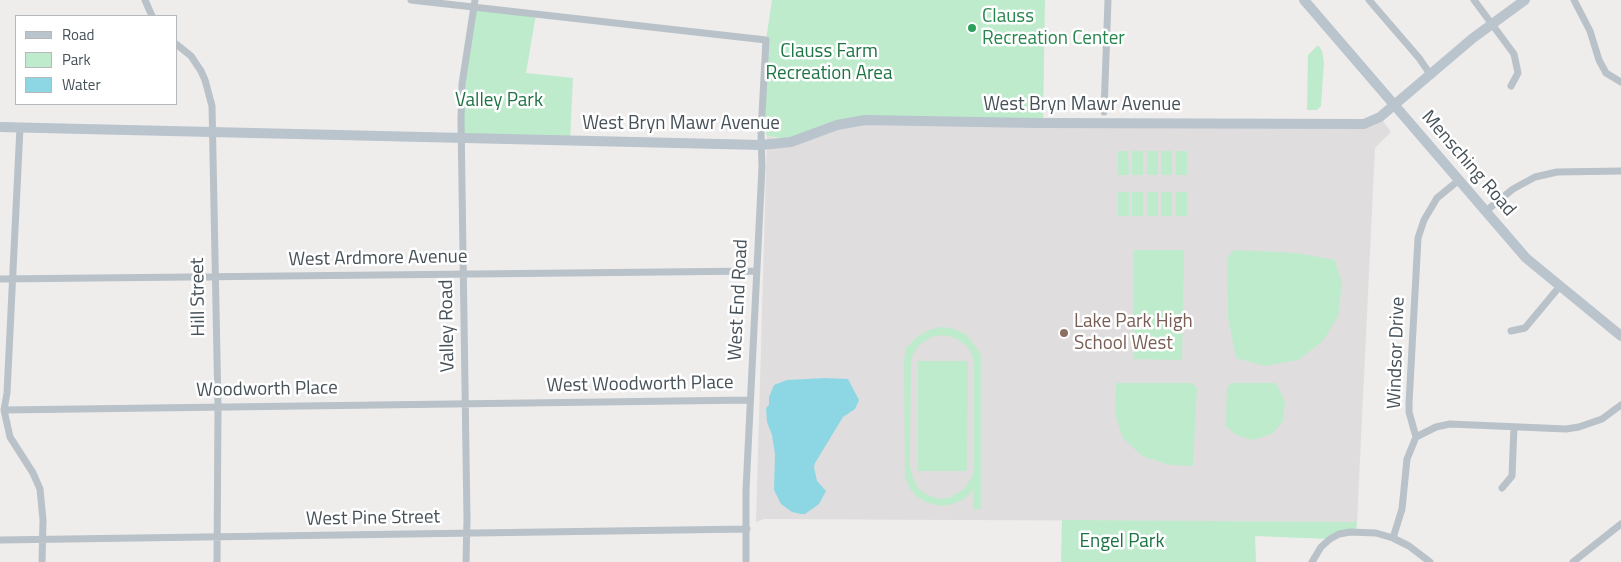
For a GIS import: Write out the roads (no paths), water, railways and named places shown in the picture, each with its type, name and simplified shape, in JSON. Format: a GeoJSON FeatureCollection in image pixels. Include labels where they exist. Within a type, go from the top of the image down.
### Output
{"type":"FeatureCollection","features":[{"type":"Feature","properties":{"kind":"street"},"geometry":{"type":"LineString","coordinates":[[145,0],[152,15]]}},
{"type":"Feature","properties":{"kind":"street"},"geometry":{"type":"LineString","coordinates":[[412,0],[474,4]]}},
{"type":"Feature","properties":{"kind":"street"},"geometry":{"type":"LineString","coordinates":[[1104,112],[1108,0]]}},
{"type":"Feature","properties":{"kind":"street","name":"Mensching Road"},"geometry":{"type":"LineString","coordinates":[[1304,0],[1526,258],[1621,336]]}},
{"type":"Feature","properties":{"kind":"street"},"geometry":{"type":"LineString","coordinates":[[1369,0],[1419,58],[1430,74]]}},
{"type":"Feature","properties":{"kind":"street"},"geometry":{"type":"LineString","coordinates":[[1474,0],[1508,44],[1516,61],[1518,73],[1511,86]]}},
{"type":"Feature","properties":{"kind":"street","name":"West Bryn Mawr Avenue"},"geometry":{"type":"LineString","coordinates":[[0,127],[761,145],[790,142],[837,124],[865,120],[1364,124],[1380,118],[1430,74],[1525,0]]}},
{"type":"Feature","properties":{"kind":"street"},"geometry":{"type":"LineString","coordinates":[[1574,0],[1590,31],[1599,60],[1606,72],[1621,82]]}},
{"type":"Feature","properties":{"kind":"street","name":"West End Road"},"geometry":{"type":"LineString","coordinates":[[474,4],[766,40],[761,145],[762,167],[746,490],[746,562]]}},
{"type":"Feature","properties":{"kind":"street","name":"Valley Road"},"geometry":{"type":"LineString","coordinates":[[466,562],[461,138],[462,84],[474,4]]}},
{"type":"Feature","properties":{"kind":"street","name":"Hill Street"},"geometry":{"type":"LineString","coordinates":[[178,46],[190,56],[205,80],[211,97],[218,407],[217,562]]}},
{"type":"Feature","properties":{"kind":"street"},"geometry":{"type":"LineString","coordinates":[[20,128],[7,393],[4,410],[10,437],[33,473],[40,489],[43,520],[42,562]]}},
{"type":"Feature","properties":{"kind":"street"},"geometry":{"type":"LineString","coordinates":[[1486,211],[1513,188],[1535,177],[1557,172],[1621,171]]}},
{"type":"Feature","properties":{"kind":"street","name":"Windsor Drive"},"geometry":{"type":"LineString","coordinates":[[1416,437],[1409,402],[1418,238],[1424,220],[1437,198],[1458,180]]}},
{"type":"Feature","properties":{"kind":"street","name":"West Ardmore Avenue"},"geometry":{"type":"LineString","coordinates":[[0,279],[757,270]]}},
{"type":"Feature","properties":{"kind":"street"},"geometry":{"type":"LineString","coordinates":[[1511,331],[1526,328],[1560,286]]}},
{"type":"Feature","properties":{"kind":"street","name":"West Woodworth Place"},"geometry":{"type":"LineString","coordinates":[[530,403],[750,400]]}},
{"type":"Feature","properties":{"kind":"street","name":"Woodworth Place"},"geometry":{"type":"LineString","coordinates":[[4,410],[530,403]]}},
{"type":"Feature","properties":{"kind":"street"},"geometry":{"type":"LineString","coordinates":[[1393,538],[1402,508],[1407,458],[1416,437],[1436,427],[1450,424],[1580,428],[1602,419],[1621,404]]}},
{"type":"Feature","properties":{"kind":"street"},"geometry":{"type":"LineString","coordinates":[[1502,488],[1512,476],[1514,427]]}},
{"type":"Feature","properties":{"kind":"street"},"geometry":{"type":"LineString","coordinates":[[1573,562],[1621,524]]}},
{"type":"Feature","properties":{"kind":"street","name":"West Pine Street"},"geometry":{"type":"LineString","coordinates":[[0,540],[747,530]]}},
{"type":"Feature","properties":{"kind":"street"},"geometry":{"type":"LineString","coordinates":[[1312,562],[1321,547],[1330,539],[1339,534],[1350,532],[1370,532],[1393,538],[1409,546],[1430,562]]}},
{"type":"Feature","properties":{"kind":"water"},"geometry":{"type":"Polygon","coordinates":[[[848,379],[859,400],[855,409],[843,417],[815,463],[817,481],[826,491],[819,504],[805,514],[801,514],[792,512],[781,504],[774,490],[775,454],[772,435],[767,422],[766,408],[769,405],[769,397],[774,385],[787,380],[848,379]]]}},
{"type":"Feature","properties":{"kind":"place","name":"Clauss Recreation Center"},"geometry":{"type":"Point","coordinates":[972,28]}},
{"type":"Feature","properties":{"kind":"place","name":"Lake Park High School West"},"geometry":{"type":"Point","coordinates":[1064,333]}},
{"type":"Feature","properties":{"kind":"park label","name":"Clauss Farm Recreation Area"},"geometry":{"type":"Point","coordinates":[829,63]}},
{"type":"Feature","properties":{"kind":"park label","name":"Valley Park"},"geometry":{"type":"Point","coordinates":[499,101]}},
{"type":"Feature","properties":{"kind":"park label","name":"Engel Park"},"geometry":{"type":"Point","coordinates":[1122,542]}}]}
